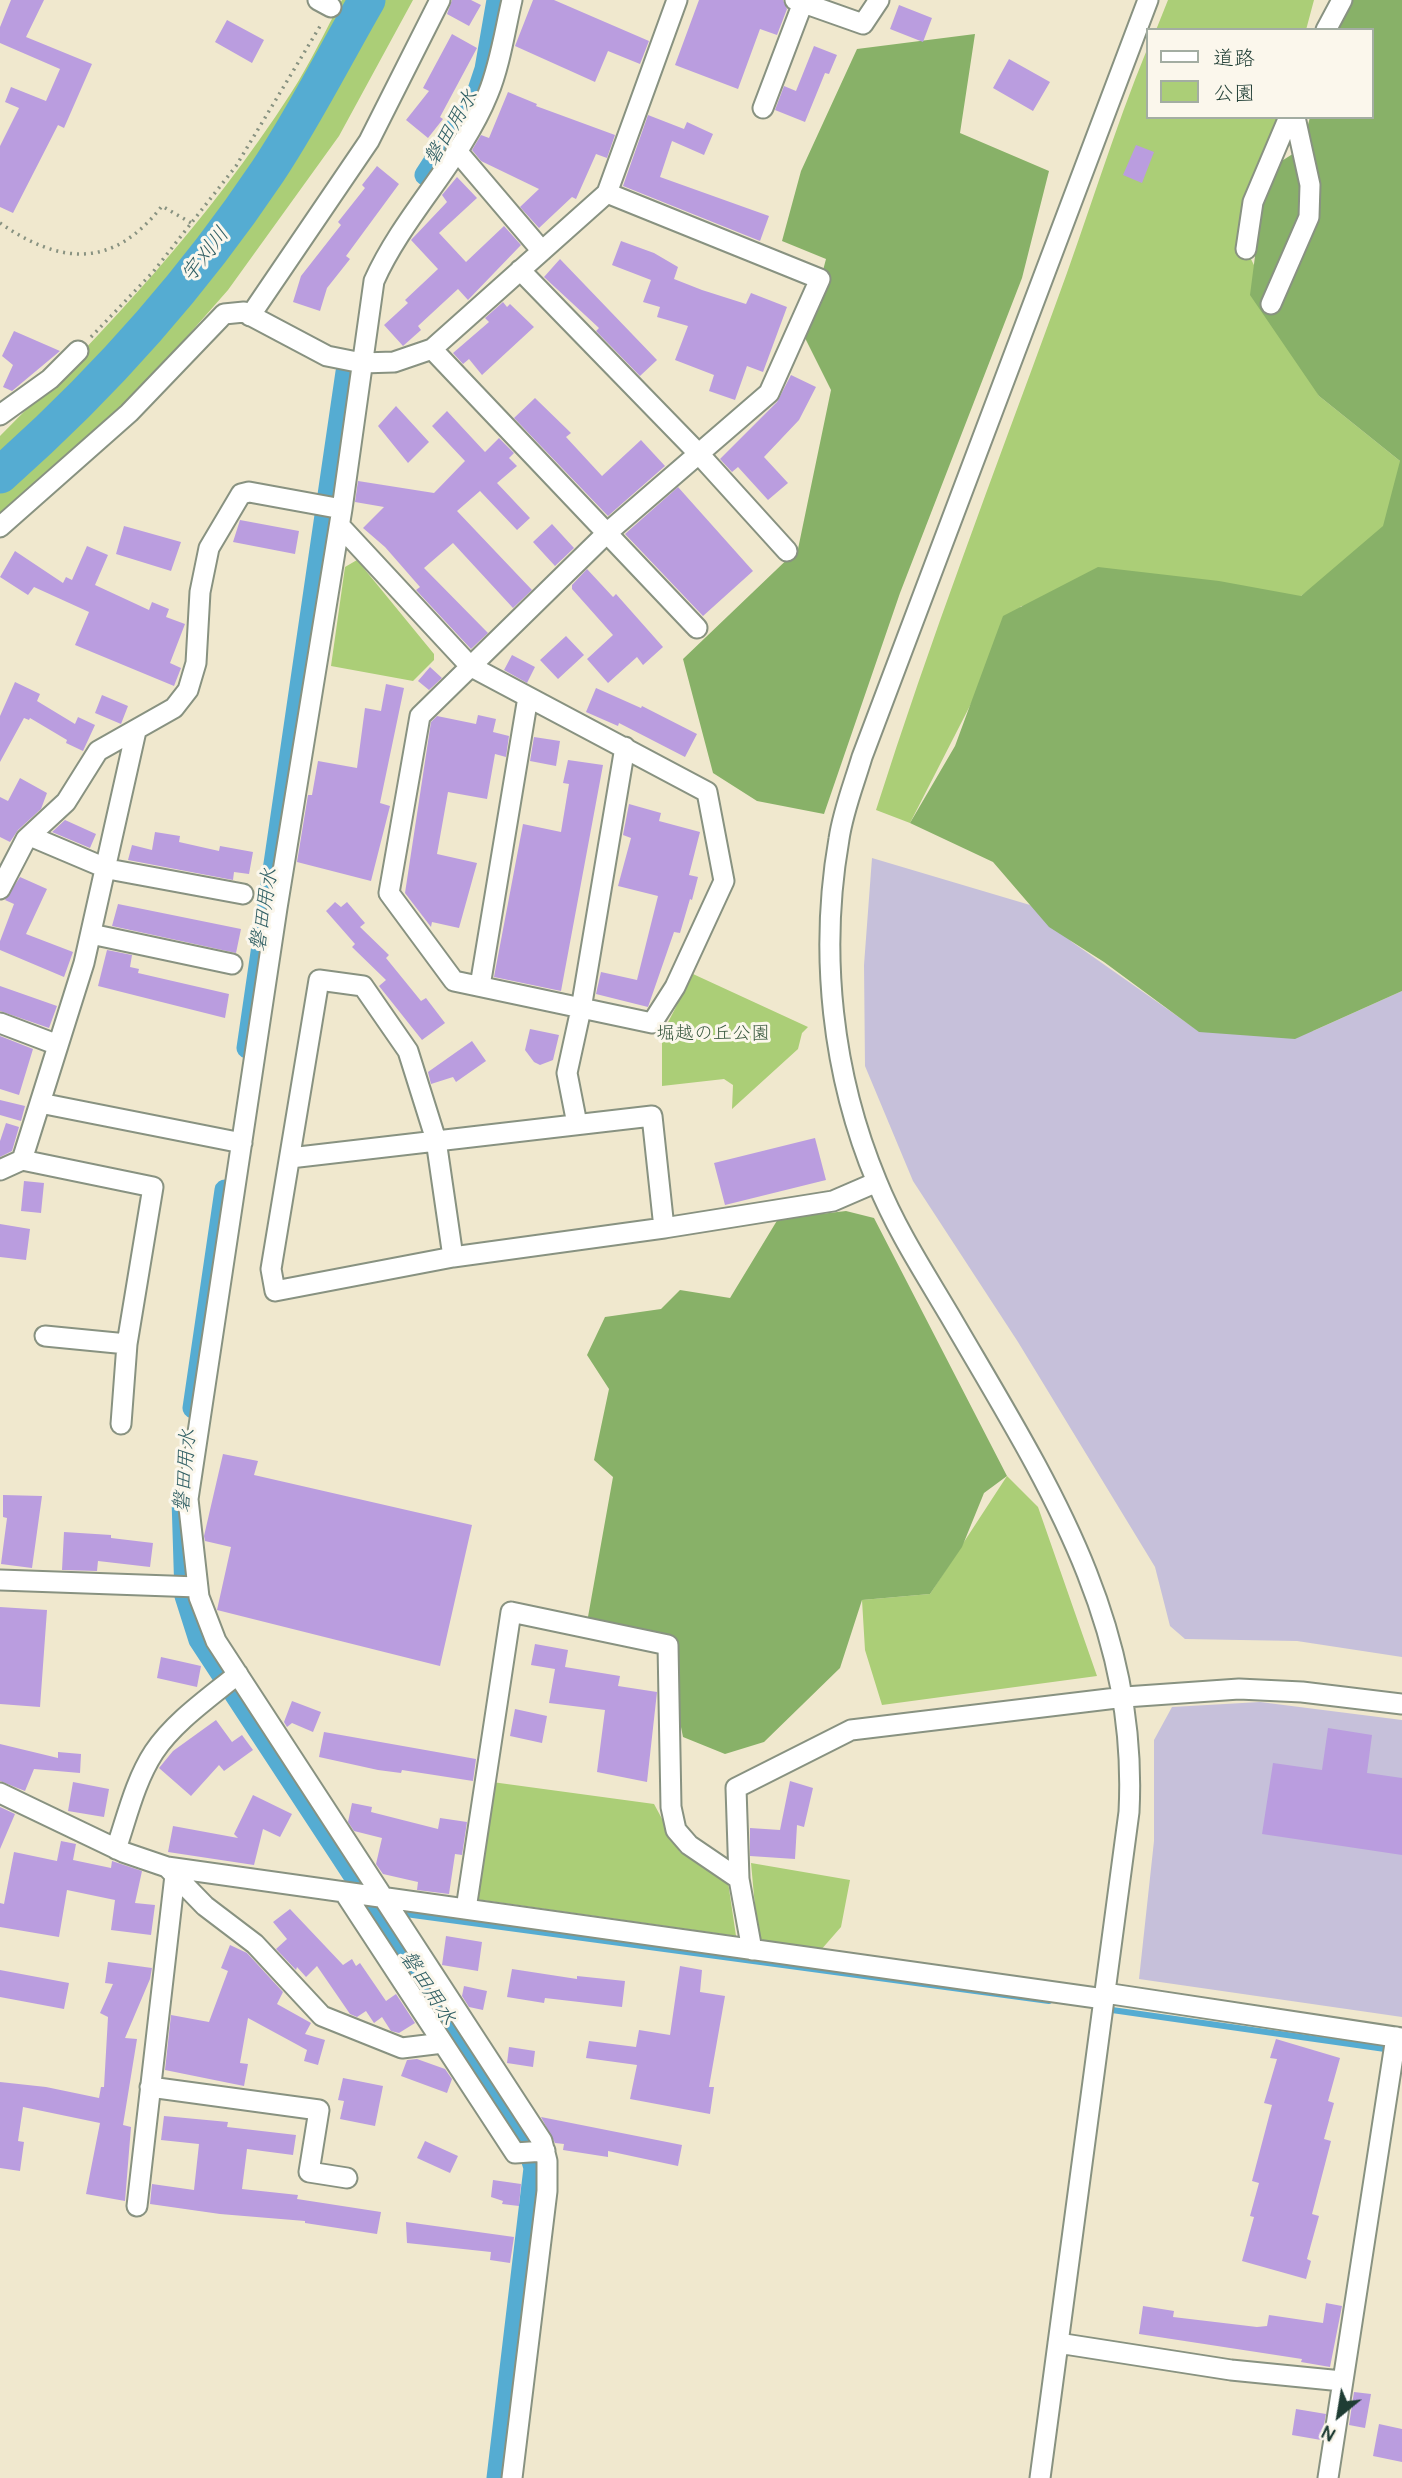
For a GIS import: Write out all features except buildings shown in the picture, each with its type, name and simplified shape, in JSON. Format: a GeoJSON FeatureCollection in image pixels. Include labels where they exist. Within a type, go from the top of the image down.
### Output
{"type":"FeatureCollection","features":[{"type":"Feature","properties":{"kind":"street"},"geometry":{"type":"LineString","coordinates":[[250,316],[369,141],[440,0]]}},
{"type":"Feature","properties":{"kind":"street"},"geometry":{"type":"LineString","coordinates":[[512,0],[489,92],[456,150],[387,252],[374,281],[362,363],[333,512],[188,1499],[198,1587],[216,1641],[533,2124],[545,2151],[547,2191],[512,2478]]}},
{"type":"Feature","properties":{"kind":"street"},"geometry":{"type":"LineString","coordinates":[[0,527],[129,413],[224,314],[244,312],[327,356],[362,363],[394,362],[432,349],[607,192],[677,0]]}},
{"type":"Feature","properties":{"kind":"street"},"geometry":{"type":"LineString","coordinates":[[763,108],[801,1],[863,24],[879,0]]}},
{"type":"Feature","properties":{"kind":"street"},"geometry":{"type":"LineString","coordinates":[[1040,2478],[1129,1812],[1132,1763],[1125,1697],[1086,1568],[1043,1477],[897,1227],[877,1182],[846,1091],[831,997],[830,920],[839,837],[862,757],[1148,0]]}},
{"type":"Feature","properties":{"kind":"street"},"geometry":{"type":"LineString","coordinates":[[1327,28],[1342,0]]}},
{"type":"Feature","properties":{"kind":"street"},"geometry":{"type":"LineString","coordinates":[[1246,249],[1253,202],[1288,119]]}},
{"type":"Feature","properties":{"kind":"street"},"geometry":{"type":"LineString","coordinates":[[1271,304],[1309,217],[1310,185],[1294,119]]}},
{"type":"Feature","properties":{"kind":"street"},"geometry":{"type":"LineString","coordinates":[[456,150],[542,251]]}},
{"type":"Feature","properties":{"kind":"street"},"geometry":{"type":"LineString","coordinates":[[0,888],[30,836],[66,802],[98,751],[174,708],[188,690],[196,663],[200,592],[209,548],[241,494],[249,492],[333,512],[470,666],[708,792],[724,881],[676,987],[652,1023],[454,981],[388,893],[420,716],[470,666],[608,532],[769,393],[820,279],[607,192]]}},
{"type":"Feature","properties":{"kind":"street"},"geometry":{"type":"LineString","coordinates":[[520,270],[699,454],[787,551]]}},
{"type":"Feature","properties":{"kind":"street"},"geometry":{"type":"LineString","coordinates":[[432,349],[696,628]]}},
{"type":"Feature","properties":{"kind":"street"},"geometry":{"type":"LineString","coordinates":[[0,415],[50,379],[78,351]]}},
{"type":"Feature","properties":{"kind":"street"},"geometry":{"type":"LineString","coordinates":[[480,986],[528,697]]}},
{"type":"Feature","properties":{"kind":"street"},"geometry":{"type":"LineString","coordinates":[[22,1160],[91,934],[108,869],[136,731]]}},
{"type":"Feature","properties":{"kind":"street"},"geometry":{"type":"LineString","coordinates":[[577,1124],[567,1073],[581,1009],[625,747]]}},
{"type":"Feature","properties":{"kind":"street"},"geometry":{"type":"LineString","coordinates":[[30,836],[108,869],[243,894]]}},
{"type":"Feature","properties":{"kind":"street"},"geometry":{"type":"LineString","coordinates":[[91,934],[232,964]]}},
{"type":"Feature","properties":{"kind":"street"},"geometry":{"type":"LineString","coordinates":[[453,1257],[436,1140],[408,1051],[363,986],[319,980],[271,1269],[275,1291],[453,1257],[833,1201],[877,1182]]}},
{"type":"Feature","properties":{"kind":"street"},"geometry":{"type":"LineString","coordinates":[[0,1023],[58,1045]]}},
{"type":"Feature","properties":{"kind":"street"},"geometry":{"type":"LineString","coordinates":[[40,1102],[242,1143]]}},
{"type":"Feature","properties":{"kind":"street"},"geometry":{"type":"LineString","coordinates":[[290,1158],[652,1116],[664,1228]]}},
{"type":"Feature","properties":{"kind":"street"},"geometry":{"type":"LineString","coordinates":[[0,1170],[22,1160],[153,1188],[127,1345],[121,1424]]}},
{"type":"Feature","properties":{"kind":"street"},"geometry":{"type":"LineString","coordinates":[[45,1336],[127,1345]]}},
{"type":"Feature","properties":{"kind":"street"},"geometry":{"type":"LineString","coordinates":[[0,1580],[198,1587]]}},
{"type":"Feature","properties":{"kind":"street"},"geometry":{"type":"LineString","coordinates":[[466,1909],[511,1612],[668,1645],[671,1807],[676,1830],[690,1845],[739,1879]]}},
{"type":"Feature","properties":{"kind":"street"},"geometry":{"type":"LineString","coordinates":[[116,1849],[140,1780],[154,1752],[189,1714],[238,1674]]}},
{"type":"Feature","properties":{"kind":"street"},"geometry":{"type":"LineString","coordinates":[[752,1950],[739,1879],[736,1788],[851,1731],[1125,1697],[1239,1689],[1274,1690],[1402,1704]]}},
{"type":"Feature","properties":{"kind":"street"},"geometry":{"type":"LineString","coordinates":[[0,1793],[116,1849],[171,1871],[344,1892],[1399,2038],[1328,2478]]}},
{"type":"Feature","properties":{"kind":"street"},"geometry":{"type":"LineString","coordinates":[[171,1871],[205,1906],[255,1944],[322,2017],[402,2048],[443,2043]]}},
{"type":"Feature","properties":{"kind":"street"},"geometry":{"type":"LineString","coordinates":[[137,2206],[171,1871]]}},
{"type":"Feature","properties":{"kind":"street"},"geometry":{"type":"LineString","coordinates":[[344,1892],[515,2153],[545,2151]]}},
{"type":"Feature","properties":{"kind":"street"},"geometry":{"type":"LineString","coordinates":[[150,2087],[319,2110],[309,2172],[347,2178]]}},
{"type":"Feature","properties":{"kind":"street"},"geometry":{"type":"LineString","coordinates":[[1058,2343],[1231,2370],[1342,2381]]}},
{"type":"Feature","properties":{"kind":"path"},"geometry":{"type":"LineString","coordinates":[[78,351],[153,272],[192,224],[261,129],[325,4]]}},
{"type":"Feature","properties":{"kind":"path"},"geometry":{"type":"LineString","coordinates":[[0,223],[40,248],[82,255],[122,244],[150,222],[162,206],[192,224]]}},
{"type":"Feature","properties":{"kind":"shaded area"},"geometry":{"type":"Polygon","coordinates":[[[872,858],[1030,905],[1072,942],[1200,1032],[1313,1031],[1402,991],[1402,1657],[1297,1641],[1185,1639],[1170,1626],[1155,1567],[1018,1342],[913,1181],[865,1066],[864,965],[872,858]]]}},
{"type":"Feature","properties":{"kind":"shaded area"},"geometry":{"type":"Polygon","coordinates":[[[1260,1702],[1402,1720],[1402,2017],[1139,1979],[1154,1841],[1154,1740],[1172,1707],[1260,1702]]]}},
{"type":"Feature","properties":{"kind":"green space"},"geometry":{"type":"Polygon","coordinates":[[[342,0],[413,0],[339,136],[228,290],[110,424],[0,514],[0,436],[118,314],[226,186],[298,82],[342,0]]]}},
{"type":"Feature","properties":{"kind":"green space"},"geometry":{"type":"Polygon","coordinates":[[[1168,0],[1314,0],[1307,28],[1157,28],[1168,0]]]}},
{"type":"Feature","properties":{"kind":"green space"},"geometry":{"type":"Polygon","coordinates":[[[1342,0],[1402,0],[1402,991],[1295,1039],[1199,1032],[1104,962],[1049,927],[993,862],[910,823],[955,746],[1003,616],[1098,567],[1219,581],[1301,596],[1383,526],[1400,461],[1319,396],[1250,295],[1266,171],[1302,148],[1309,119],[1374,119],[1374,28],[1334,28],[1342,0]]]}},
{"type":"Feature","properties":{"kind":"green space"},"geometry":{"type":"Polygon","coordinates":[[[975,34],[960,133],[1049,171],[1022,278],[900,593],[824,814],[757,801],[713,773],[683,659],[798,549],[831,390],[805,338],[826,259],[782,241],[801,171],[857,49],[975,34]]]}},
{"type":"Feature","properties":{"kind":"green space"},"geometry":{"type":"Polygon","coordinates":[[[1146,52],[1146,119],[1281,119],[1246,249],[1319,396],[1400,461],[1402,523],[1301,596],[1021,606],[910,823],[876,810],[940,620],[1067,274],[1146,52]]]}},
{"type":"Feature","properties":{"kind":"green space"},"geometry":{"type":"Polygon","coordinates":[[[357,560],[434,654],[434,660],[413,681],[331,666],[345,567],[357,560]]]}},
{"type":"Feature","properties":{"kind":"green space","name":"堀越の丘公園"},"geometry":{"type":"Polygon","coordinates":[[[693,974],[808,1027],[802,1033],[798,1049],[732,1109],[733,1085],[724,1079],[662,1086],[662,1034],[693,974]]]}},
{"type":"Feature","properties":{"kind":"green space"},"geometry":{"type":"Polygon","coordinates":[[[846,1211],[874,1218],[1007,1476],[984,1493],[962,1547],[930,1594],[862,1600],[840,1668],[764,1742],[725,1754],[683,1737],[663,1637],[586,1628],[613,1477],[594,1460],[609,1389],[587,1355],[605,1317],[661,1309],[680,1290],[730,1298],[778,1219],[846,1211]]]}},
{"type":"Feature","properties":{"kind":"green space"},"geometry":{"type":"Polygon","coordinates":[[[1007,1476],[1038,1507],[1097,1676],[882,1705],[865,1650],[862,1600],[930,1594],[1007,1476]]]}},
{"type":"Feature","properties":{"kind":"green space"},"geometry":{"type":"Polygon","coordinates":[[[492,1782],[654,1804],[680,1852],[728,1882],[736,1936],[475,1899],[492,1782]]]}},
{"type":"Feature","properties":{"kind":"green space"},"geometry":{"type":"Polygon","coordinates":[[[751,1863],[850,1880],[841,1927],[820,1951],[758,1939],[751,1863]]]}},
{"type":"Feature","properties":{"kind":"waterway","name":"宇刈川"},"geometry":{"type":"LineString","coordinates":[[0,475],[74,406],[144,332],[209,253],[268,171],[367,0]]}},
{"type":"Feature","properties":{"kind":"waterway","name":"磐田用水"},"geometry":{"type":"LineString","coordinates":[[425,175],[476,96],[485,69],[497,0]]}},
{"type":"Feature","properties":{"kind":"waterway","name":"磐田用水"},"geometry":{"type":"LineString","coordinates":[[247,1048],[346,372]]}},
{"type":"Feature","properties":{"kind":"waterway","name":"磐田用水"},"geometry":{"type":"LineString","coordinates":[[193,1408],[225,1190]]}},
{"type":"Feature","properties":{"kind":"waterway","name":"磐田用水"},"geometry":{"type":"LineString","coordinates":[[182,1499],[185,1596],[199,1640],[525,2137],[534,2168],[497,2478]]}},
{"type":"Feature","properties":{"kind":"waterway"},"geometry":{"type":"LineString","coordinates":[[398,1913],[1049,2001]]}},
{"type":"Feature","properties":{"kind":"waterway"},"geometry":{"type":"LineString","coordinates":[[1105,2009],[1392,2050]]}}]}
